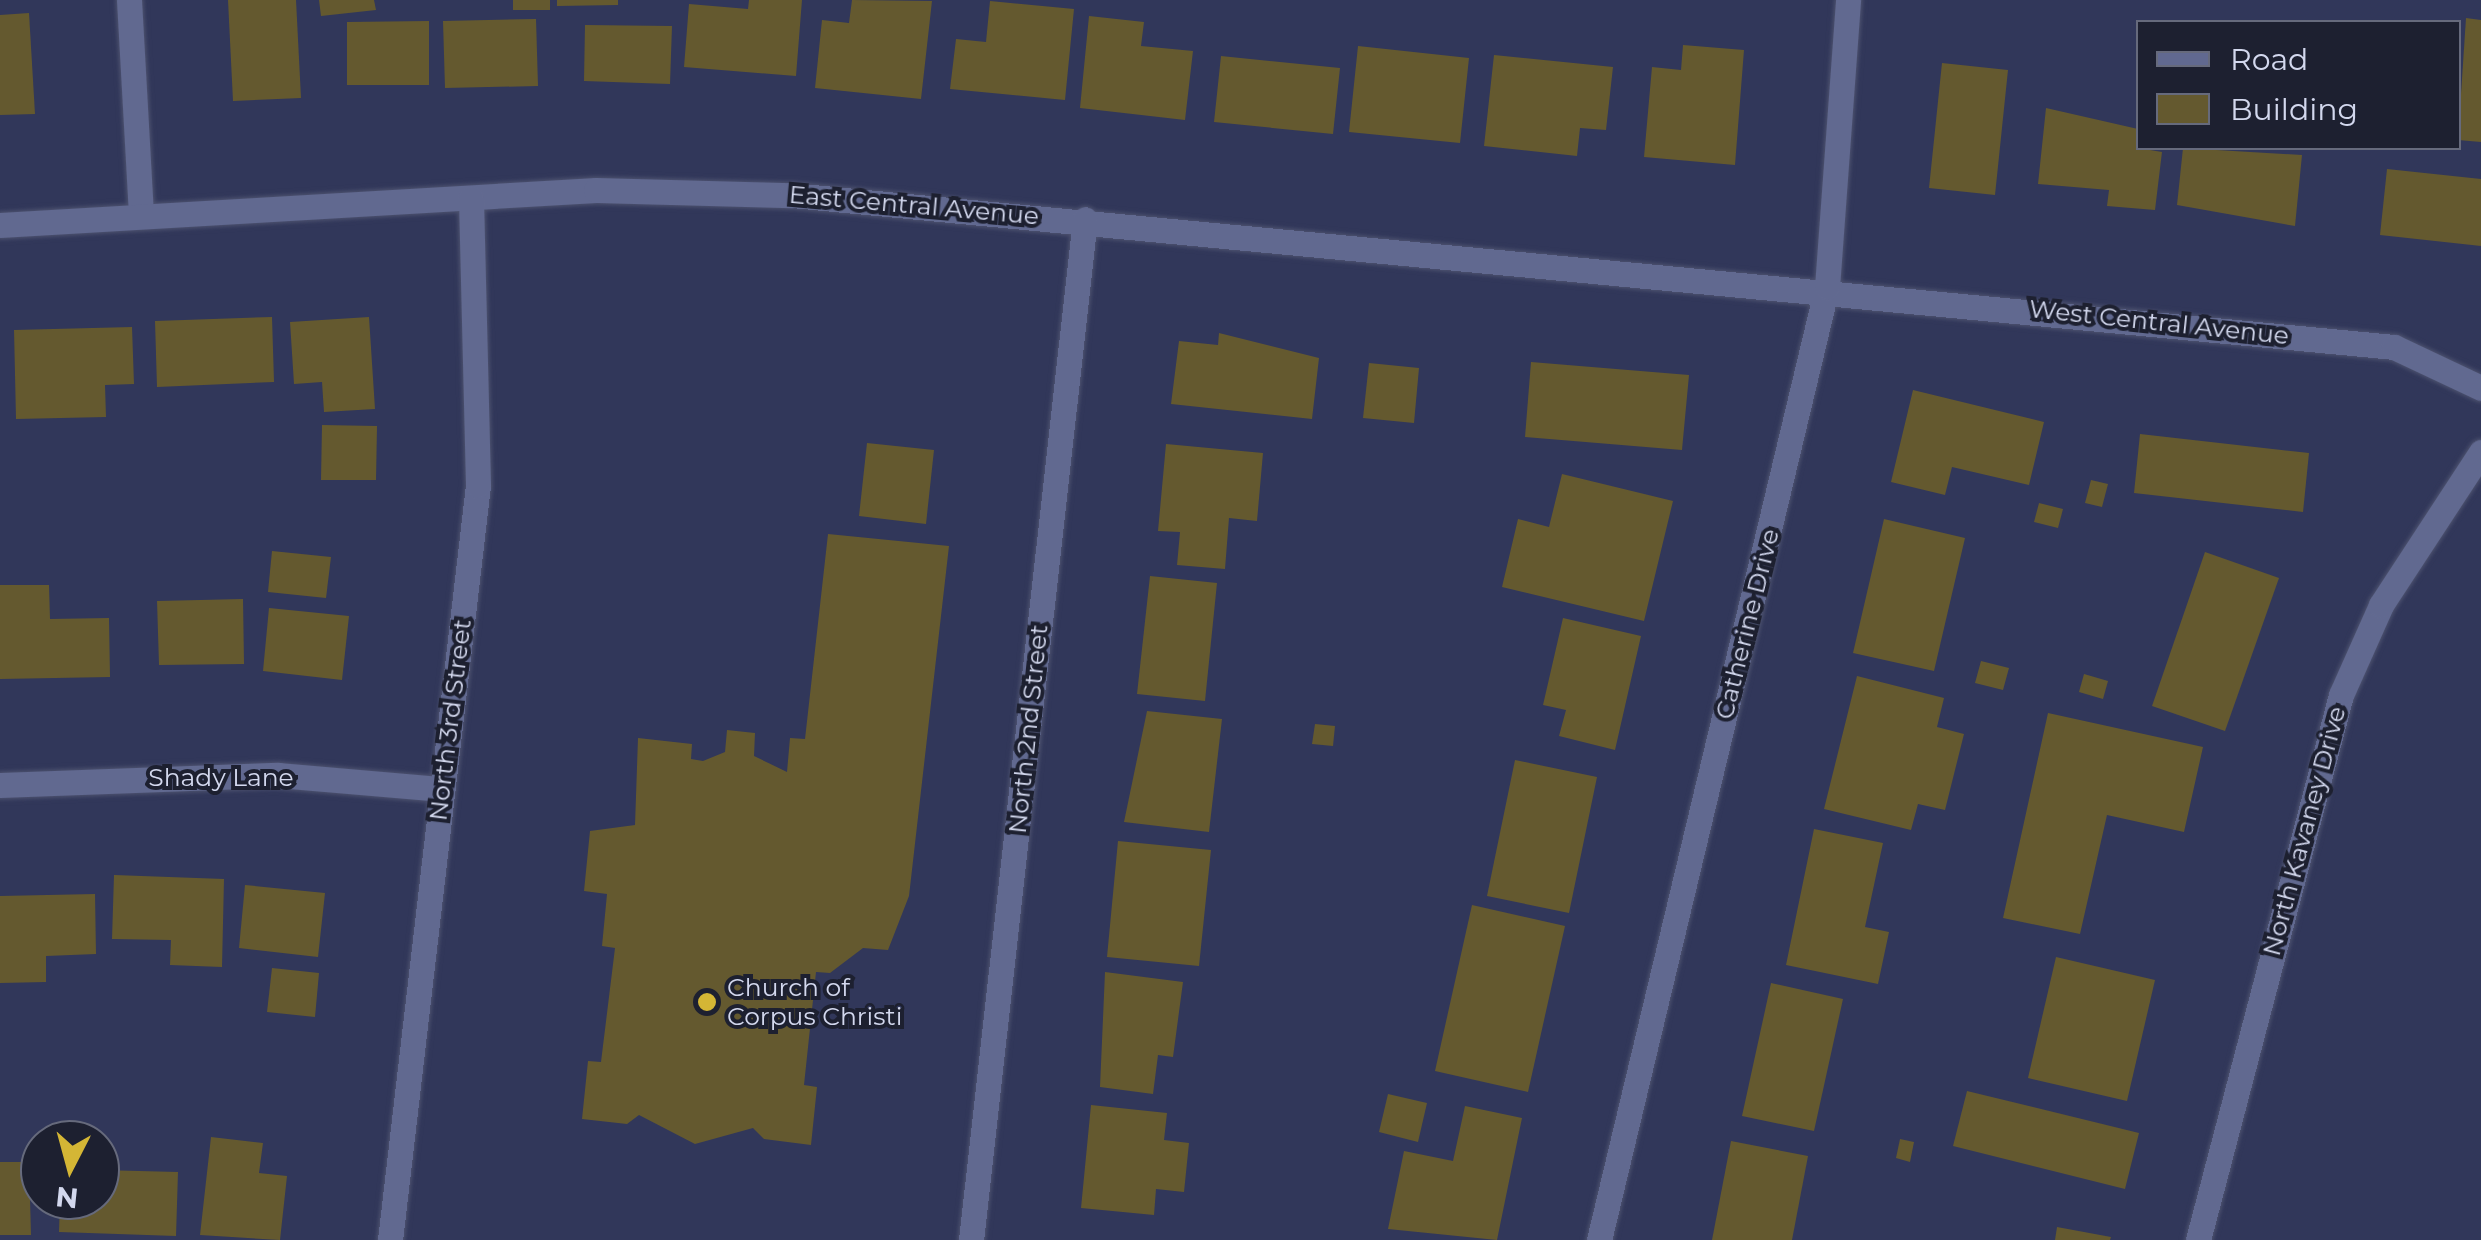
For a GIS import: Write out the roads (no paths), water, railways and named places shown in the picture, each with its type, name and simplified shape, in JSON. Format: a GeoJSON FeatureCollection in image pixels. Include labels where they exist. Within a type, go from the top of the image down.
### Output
{"type":"FeatureCollection","features":[{"type":"Feature","properties":{"kind":"street"},"geometry":{"type":"LineString","coordinates":[[130,0],[141,216]]}},
{"type":"Feature","properties":{"kind":"street","name":"Catherine Drive"},"geometry":{"type":"LineString","coordinates":[[1599,1240],[1827,287],[1848,0]]}},
{"type":"Feature","properties":{"kind":"street","name":"East Central Avenue"},"geometry":{"type":"LineString","coordinates":[[0,225],[688,189],[1084,219],[1827,287]]}},
{"type":"Feature","properties":{"kind":"street","name":"North 3rd Street"},"geometry":{"type":"LineString","coordinates":[[390,1240],[482,423],[471,198]]}},
{"type":"Feature","properties":{"kind":"street","name":"North 2nd Street"},"geometry":{"type":"LineString","coordinates":[[971,1240],[1084,219]]}},
{"type":"Feature","properties":{"kind":"street","name":"West Central Avenue"},"geometry":{"type":"LineString","coordinates":[[1827,287],[2394,347],[2481,388]]}},
{"type":"Feature","properties":{"kind":"street","name":"North Kavaney Drive"},"geometry":{"type":"LineString","coordinates":[[2198,1240],[2341,695],[2381,604],[2481,452]]}},
{"type":"Feature","properties":{"kind":"street","name":"Shady Lane"},"geometry":{"type":"LineString","coordinates":[[0,785],[278,775],[442,789]]}},
{"type":"Feature","properties":{"kind":"place","name":"Church of Corpus Christi"},"geometry":{"type":"Point","coordinates":[707,1002]}}]}
